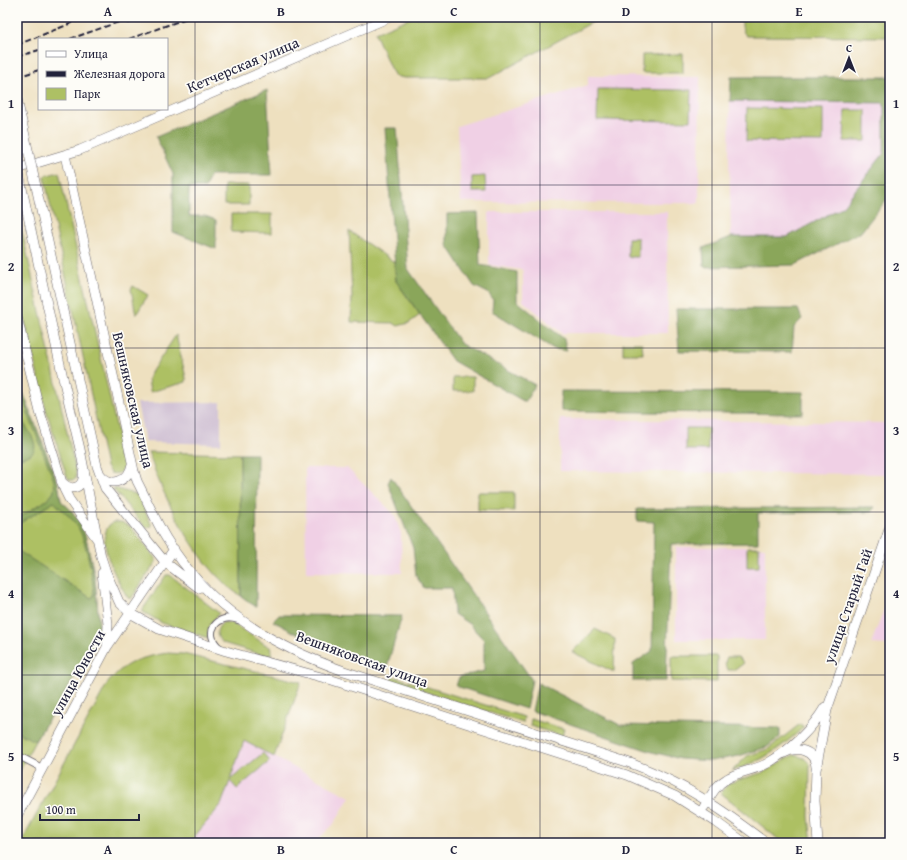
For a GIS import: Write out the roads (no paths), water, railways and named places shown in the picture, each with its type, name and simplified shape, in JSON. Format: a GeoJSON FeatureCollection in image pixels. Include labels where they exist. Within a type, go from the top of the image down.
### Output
{"type":"FeatureCollection","features":[{"type":"Feature","properties":{"kind":"main road","name":"Кетчерская улица"},"geometry":{"type":"LineString","coordinates":[[17,169],[65,155],[390,17]]}},
{"type":"Feature","properties":{"kind":"main road"},"geometry":{"type":"LineString","coordinates":[[17,100],[98,472],[108,492],[165,562],[179,574],[214,598]]}},
{"type":"Feature","properties":{"kind":"main road","name":"Вешняковская улица"},"geometry":{"type":"LineString","coordinates":[[65,155],[133,468],[157,522],[174,549],[198,581],[214,598],[241,621],[278,643],[327,665],[630,763],[661,776],[707,802],[746,827],[766,843]]}},
{"type":"Feature","properties":{"kind":"main road"},"geometry":{"type":"LineString","coordinates":[[17,165],[80,449],[99,542]]}},
{"type":"Feature","properties":{"kind":"main road","name":"Вешняковская улица"},"geometry":{"type":"LineString","coordinates":[[17,317],[40,412],[61,480],[69,499],[99,542],[101,557],[115,594],[130,613],[159,630],[226,652],[332,680],[643,781],[675,796],[701,812],[745,843]]}},
{"type":"Feature","properties":{"kind":"main road"},"geometry":{"type":"LineString","coordinates":[[61,480],[66,486],[71,487],[79,486],[82,482],[83,476],[80,449]]}},
{"type":"Feature","properties":{"kind":"main road"},"geometry":{"type":"LineString","coordinates":[[98,472],[106,480],[116,482],[125,478],[133,468]]}},
{"type":"Feature","properties":{"kind":"main road","name":"улица Старый Гай"},"geometry":{"type":"LineString","coordinates":[[818,843],[815,801],[816,770],[823,730],[832,694],[890,527]]}},
{"type":"Feature","properties":{"kind":"main road","name":"улица Юности"},"geometry":{"type":"LineString","coordinates":[[17,816],[107,647],[174,549]]}},
{"type":"Feature","properties":{"kind":"main road"},"geometry":{"type":"LineString","coordinates":[[101,557],[108,624],[107,647]]}},
{"type":"Feature","properties":{"kind":"main road","name":"улица Старый Гай"},"geometry":{"type":"LineString","coordinates":[[701,812],[718,785],[726,779],[758,768],[780,754],[811,726],[820,715],[832,694]]}},
{"type":"Feature","properties":{"kind":"main road","name":"улица Старый Гай"},"geometry":{"type":"LineString","coordinates":[[780,754],[793,750],[806,751],[814,759],[816,770]]}},
{"type":"Feature","properties":{"kind":"street"},"geometry":{"type":"LineString","coordinates":[[226,652],[218,647],[214,641],[212,635],[214,626],[221,619],[234,618],[241,621]]}},
{"type":"Feature","properties":{"kind":"street"},"geometry":{"type":"LineString","coordinates":[[575,758],[580,758],[583,754],[579,747]]}},
{"type":"Feature","properties":{"kind":"street"},"geometry":{"type":"LineString","coordinates":[[17,755],[42,768]]}},
{"type":"Feature","properties":{"kind":"railway"},"geometry":{"type":"LineString","coordinates":[[17,45],[87,17]]}},
{"type":"Feature","properties":{"kind":"railway"},"geometry":{"type":"LineString","coordinates":[[73,38],[133,17]]}},
{"type":"Feature","properties":{"kind":"railway"},"geometry":{"type":"LineString","coordinates":[[128,23],[145,17]]}},
{"type":"Feature","properties":{"kind":"railway"},"geometry":{"type":"LineString","coordinates":[[132,38],[190,17]]}},
{"type":"Feature","properties":{"kind":"railway"},"geometry":{"type":"LineString","coordinates":[[17,57],[38,50]]}},
{"type":"Feature","properties":{"kind":"railway"},"geometry":{"type":"LineString","coordinates":[[17,77],[38,70]]}}]}
